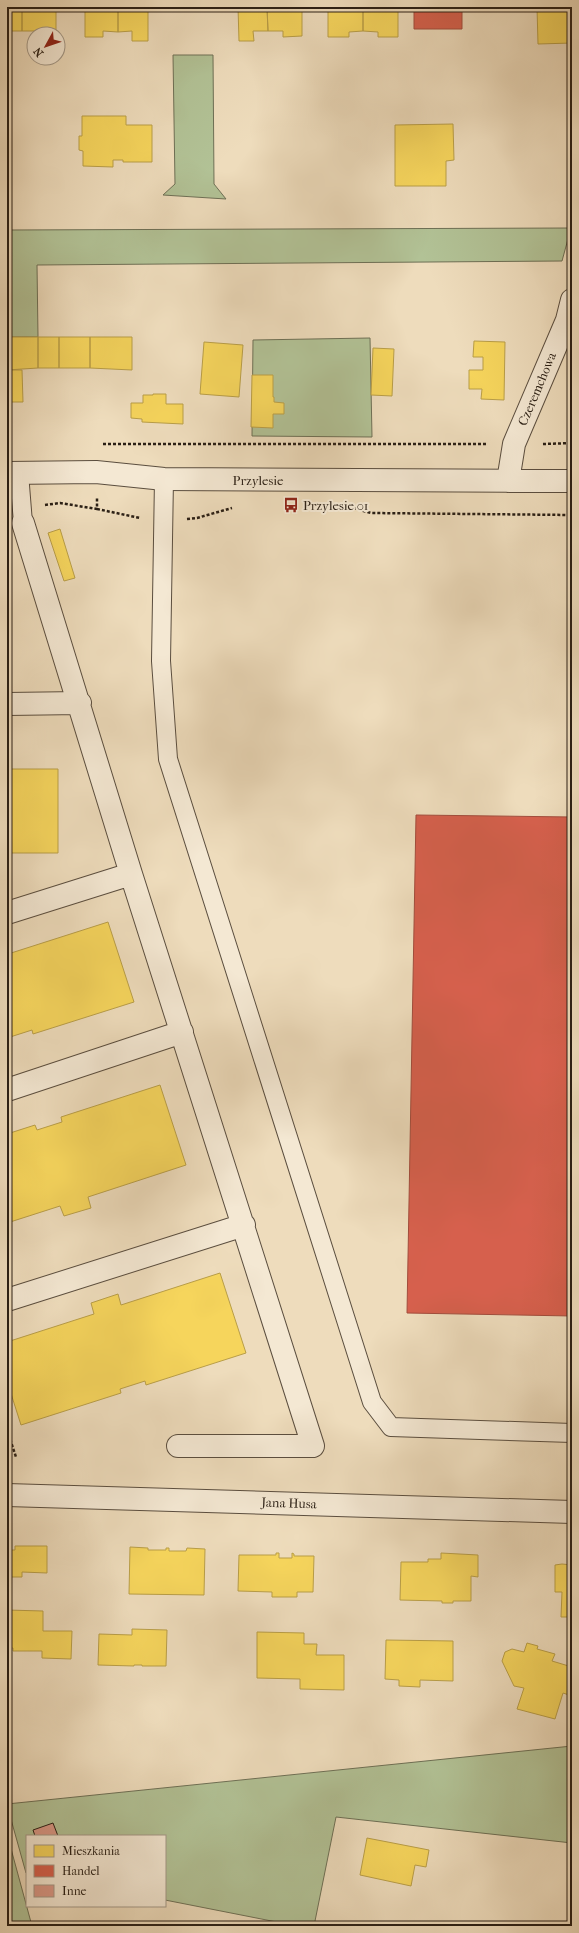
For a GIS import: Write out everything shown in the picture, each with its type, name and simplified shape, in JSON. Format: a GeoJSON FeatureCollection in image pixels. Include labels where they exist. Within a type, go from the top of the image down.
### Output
{"type":"FeatureCollection","features":[{"type":"Feature","properties":{"kind":"street","name":"Czeremchowa"},"geometry":{"type":"LineString","coordinates":[[508,481],[514,444],[567,320],[572,300]]}},
{"type":"Feature","properties":{"kind":"street","name":"Przylesie"},"geometry":{"type":"LineString","coordinates":[[13,473],[96,472],[164,479],[572,481]]}},
{"type":"Feature","properties":{"kind":"street"},"geometry":{"type":"LineString","coordinates":[[23,523],[132,874],[313,1446],[178,1446]]}},
{"type":"Feature","properties":{"kind":"street"},"geometry":{"type":"LineString","coordinates":[[7,704],[80,704]]}},
{"type":"Feature","properties":{"kind":"street"},"geometry":{"type":"LineString","coordinates":[[7,913],[132,874]]}},
{"type":"Feature","properties":{"kind":"street"},"geometry":{"type":"LineString","coordinates":[[7,1090],[182,1032]]}},
{"type":"Feature","properties":{"kind":"street"},"geometry":{"type":"LineString","coordinates":[[7,1300],[244,1225]]}},
{"type":"Feature","properties":{"kind":"street","name":"Jana Husa"},"geometry":{"type":"LineString","coordinates":[[7,1495],[572,1512]]}},
{"type":"Feature","properties":{"kind":"lane"},"geometry":{"type":"LineString","coordinates":[[13,473],[23,523]]}},
{"type":"Feature","properties":{"kind":"lane"},"geometry":{"type":"LineString","coordinates":[[164,479],[161,661],[168,759],[372,1402],[391,1427],[572,1433]]}},
{"type":"Feature","properties":{"kind":"path"},"geometry":{"type":"LineString","coordinates":[[97,508],[135,517],[164,519],[197,518],[229,508],[237,508]]}},
{"type":"Feature","properties":{"kind":"path"},"geometry":{"type":"LineString","coordinates":[[346,508],[354,508],[371,514],[572,515]]}},
{"type":"Feature","properties":{"kind":"path"},"geometry":{"type":"LineString","coordinates":[[7,1430],[16,1457]]}},
{"type":"Feature","properties":{"kind":"green space"},"geometry":{"type":"Polygon","coordinates":[[[173,55],[213,55],[214,184],[226,199],[163,195],[175,184],[173,55]]]}},
{"type":"Feature","properties":{"kind":"green space"},"geometry":{"type":"Polygon","coordinates":[[[571,228],[562,261],[37,265],[38,337],[7,337],[7,230],[571,228]]]}},
{"type":"Feature","properties":{"kind":"green space"},"geometry":{"type":"Polygon","coordinates":[[[370,338],[372,437],[252,436],[253,340],[370,338]]]}},
{"type":"Feature","properties":{"kind":"green space"},"geometry":{"type":"Polygon","coordinates":[[[572,1746],[572,1843],[336,1817],[314,1926],[297,1926],[166,1900],[166,1835],[26,1835],[26,1873],[7,1804],[572,1746]]]}},
{"type":"Feature","properties":{"kind":"green space"},"geometry":{"type":"Polygon","coordinates":[[[7,1834],[32,1926],[7,1926],[7,1834]]]}},
{"type":"Feature","properties":{"kind":"building: Mieszkania"},"geometry":{"type":"Polygon","coordinates":[[[7,7],[22,7],[22,31],[7,31],[7,7]]]}},
{"type":"Feature","properties":{"kind":"building: Mieszkania"},"geometry":{"type":"Polygon","coordinates":[[[22,7],[56,7],[56,26],[26,26],[26,31],[22,31],[22,7]]]}},
{"type":"Feature","properties":{"kind":"building: Mieszkania"},"geometry":{"type":"Polygon","coordinates":[[[85,7],[118,7],[118,32],[103,31],[103,37],[85,37],[85,7]]]}},
{"type":"Feature","properties":{"kind":"building: Mieszkania"},"geometry":{"type":"Polygon","coordinates":[[[118,7],[148,7],[148,41],[132,41],[132,31],[118,32],[118,7]]]}},
{"type":"Feature","properties":{"kind":"building: Mieszkania"},"geometry":{"type":"Polygon","coordinates":[[[238,7],[267,7],[268,31],[253,31],[254,41],[239,41],[238,7]]]}},
{"type":"Feature","properties":{"kind":"building: Mieszkania"},"geometry":{"type":"Polygon","coordinates":[[[267,7],[302,7],[302,36],[283,37],[283,31],[268,31],[267,7]]]}},
{"type":"Feature","properties":{"kind":"building: Mieszkania"},"geometry":{"type":"Polygon","coordinates":[[[328,7],[363,7],[363,31],[349,32],[349,37],[328,37],[328,7]]]}},
{"type":"Feature","properties":{"kind":"building: Mieszkania"},"geometry":{"type":"Polygon","coordinates":[[[363,7],[398,7],[398,37],[378,37],[378,32],[363,31],[363,7]]]}},
{"type":"Feature","properties":{"kind":"building: Mieszkania"},"geometry":{"type":"Polygon","coordinates":[[[537,7],[572,7],[572,43],[538,44],[537,7]]]}},
{"type":"Feature","properties":{"kind":"building: Mieszkania"},"geometry":{"type":"Polygon","coordinates":[[[82,116],[126,116],[126,125],[152,125],[152,162],[123,162],[123,160],[113,160],[113,167],[83,166],[83,151],[79,150],[79,136],[82,136],[82,116]]]}},
{"type":"Feature","properties":{"kind":"building: Mieszkania"},"geometry":{"type":"Polygon","coordinates":[[[453,124],[454,160],[446,161],[446,186],[395,186],[395,125],[453,124]]]}},
{"type":"Feature","properties":{"kind":"building: Mieszkania"},"geometry":{"type":"Polygon","coordinates":[[[7,337],[38,337],[38,368],[7,370],[7,337]]]}},
{"type":"Feature","properties":{"kind":"building: Mieszkania"},"geometry":{"type":"Polygon","coordinates":[[[38,337],[59,337],[59,368],[38,368],[38,337]]]}},
{"type":"Feature","properties":{"kind":"building: Mieszkania"},"geometry":{"type":"Polygon","coordinates":[[[59,337],[90,337],[90,368],[59,368],[59,337]]]}},
{"type":"Feature","properties":{"kind":"building: Mieszkania"},"geometry":{"type":"Polygon","coordinates":[[[90,337],[132,337],[132,370],[90,368],[90,337]]]}},
{"type":"Feature","properties":{"kind":"building: Mieszkania"},"geometry":{"type":"Polygon","coordinates":[[[474,341],[505,342],[504,400],[481,399],[482,389],[469,389],[469,370],[483,370],[483,357],[473,357],[474,341]]]}},
{"type":"Feature","properties":{"kind":"building: Mieszkania"},"geometry":{"type":"Polygon","coordinates":[[[204,342],[243,345],[239,397],[200,394],[204,342]]]}},
{"type":"Feature","properties":{"kind":"building: Mieszkania"},"geometry":{"type":"Polygon","coordinates":[[[373,348],[394,349],[392,396],[371,395],[373,348]]]}},
{"type":"Feature","properties":{"kind":"building: Mieszkania"},"geometry":{"type":"Polygon","coordinates":[[[7,370],[22,370],[23,402],[7,402],[7,370]]]}},
{"type":"Feature","properties":{"kind":"building: Mieszkania"},"geometry":{"type":"Polygon","coordinates":[[[252,375],[273,375],[274,402],[284,403],[284,414],[273,414],[273,428],[251,427],[252,375]]]}},
{"type":"Feature","properties":{"kind":"building: Mieszkania"},"geometry":{"type":"Polygon","coordinates":[[[166,394],[166,404],[183,404],[183,424],[142,422],[142,419],[131,418],[131,403],[143,403],[143,395],[166,394]]]}},
{"type":"Feature","properties":{"kind":"building: Mieszkania"},"geometry":{"type":"Polygon","coordinates":[[[60,529],[75,578],[64,581],[48,533],[60,529]]]}},
{"type":"Feature","properties":{"kind":"building: Mieszkania"},"geometry":{"type":"Polygon","coordinates":[[[7,769],[58,769],[58,853],[7,853],[7,769]]]}},
{"type":"Feature","properties":{"kind":"building: Mieszkania"},"geometry":{"type":"Polygon","coordinates":[[[108,922],[134,1002],[33,1034],[32,1030],[7,1038],[7,950],[8,954],[108,922]]]}},
{"type":"Feature","properties":{"kind":"building: Mieszkania"},"geometry":{"type":"Polygon","coordinates":[[[160,1085],[186,1165],[88,1197],[91,1208],[64,1216],[60,1206],[7,1223],[7,1134],[35,1125],[37,1130],[62,1122],[61,1117],[160,1085]]]}},
{"type":"Feature","properties":{"kind":"building: Mieszkania"},"geometry":{"type":"Polygon","coordinates":[[[220,1273],[246,1353],[146,1385],[145,1381],[120,1389],[121,1393],[21,1425],[7,1381],[7,1342],[94,1314],[91,1303],[118,1294],[121,1305],[220,1273]]]}},
{"type":"Feature","properties":{"kind":"building: Mieszkania"},"geometry":{"type":"Polygon","coordinates":[[[15,1546],[47,1546],[47,1573],[22,1572],[22,1577],[7,1577],[7,1550],[15,1550],[15,1546]]]}},
{"type":"Feature","properties":{"kind":"building: Mieszkania"},"geometry":{"type":"Polygon","coordinates":[[[130,1547],[148,1548],[148,1550],[166,1550],[166,1548],[169,1548],[169,1551],[186,1551],[187,1548],[205,1549],[204,1595],[129,1594],[130,1547]]]}},
{"type":"Feature","properties":{"kind":"building: Mieszkania"},"geometry":{"type":"Polygon","coordinates":[[[276,1553],[279,1553],[279,1558],[292,1558],[292,1553],[294,1556],[314,1556],[313,1592],[297,1592],[297,1597],[272,1597],[272,1592],[238,1591],[239,1555],[276,1555],[276,1553]]]}},
{"type":"Feature","properties":{"kind":"building: Mieszkania"},"geometry":{"type":"Polygon","coordinates":[[[441,1553],[478,1555],[478,1577],[471,1576],[471,1601],[453,1601],[453,1603],[442,1603],[442,1601],[400,1600],[401,1562],[428,1562],[428,1559],[441,1559],[441,1553]]]}},
{"type":"Feature","properties":{"kind":"building: Mieszkania"},"geometry":{"type":"Polygon","coordinates":[[[555,1565],[572,1565],[572,1617],[561,1617],[562,1592],[555,1592],[555,1565]]]}},
{"type":"Feature","properties":{"kind":"building: Mieszkania"},"geometry":{"type":"Polygon","coordinates":[[[7,1610],[43,1611],[43,1631],[72,1631],[71,1659],[42,1658],[42,1651],[13,1651],[13,1648],[7,1648],[7,1610]]]}},
{"type":"Feature","properties":{"kind":"building: Mieszkania"},"geometry":{"type":"Polygon","coordinates":[[[132,1629],[167,1630],[166,1666],[98,1665],[99,1634],[132,1635],[132,1629]]]}},
{"type":"Feature","properties":{"kind":"building: Mieszkania"},"geometry":{"type":"Polygon","coordinates":[[[257,1632],[304,1633],[304,1644],[317,1644],[316,1655],[344,1655],[344,1690],[300,1689],[300,1679],[257,1678],[257,1632]]]}},
{"type":"Feature","properties":{"kind":"building: Mieszkania"},"geometry":{"type":"Polygon","coordinates":[[[386,1640],[453,1641],[453,1681],[420,1680],[420,1687],[399,1686],[399,1680],[385,1679],[386,1640]]]}},
{"type":"Feature","properties":{"kind":"building: Mieszkania"},"geometry":{"type":"Polygon","coordinates":[[[527,1643],[538,1646],[537,1649],[555,1654],[552,1661],[572,1667],[572,1696],[563,1693],[555,1719],[517,1709],[524,1688],[514,1686],[502,1661],[505,1652],[512,1649],[524,1652],[527,1643]]]}},
{"type":"Feature","properties":{"kind":"building: Mieszkania"},"geometry":{"type":"Polygon","coordinates":[[[367,1838],[429,1850],[426,1867],[415,1865],[411,1886],[360,1875],[367,1838]]]}},
{"type":"Feature","properties":{"kind":"building: Handel"},"geometry":{"type":"Polygon","coordinates":[[[414,7],[462,7],[462,29],[414,29],[414,7]]]}},
{"type":"Feature","properties":{"kind":"building: Handel"},"geometry":{"type":"Polygon","coordinates":[[[416,815],[572,817],[572,1316],[407,1313],[416,815]]]}},
{"type":"Feature","properties":{"kind":"building: Inne"},"geometry":{"type":"Polygon","coordinates":[[[53,1823],[58,1835],[35,1835],[33,1830],[53,1823]]]}},
{"type":"Feature","properties":{"kind":"place","name":"Przylesie 01"},"geometry":{"type":"Point","coordinates":[291,505]}}]}
